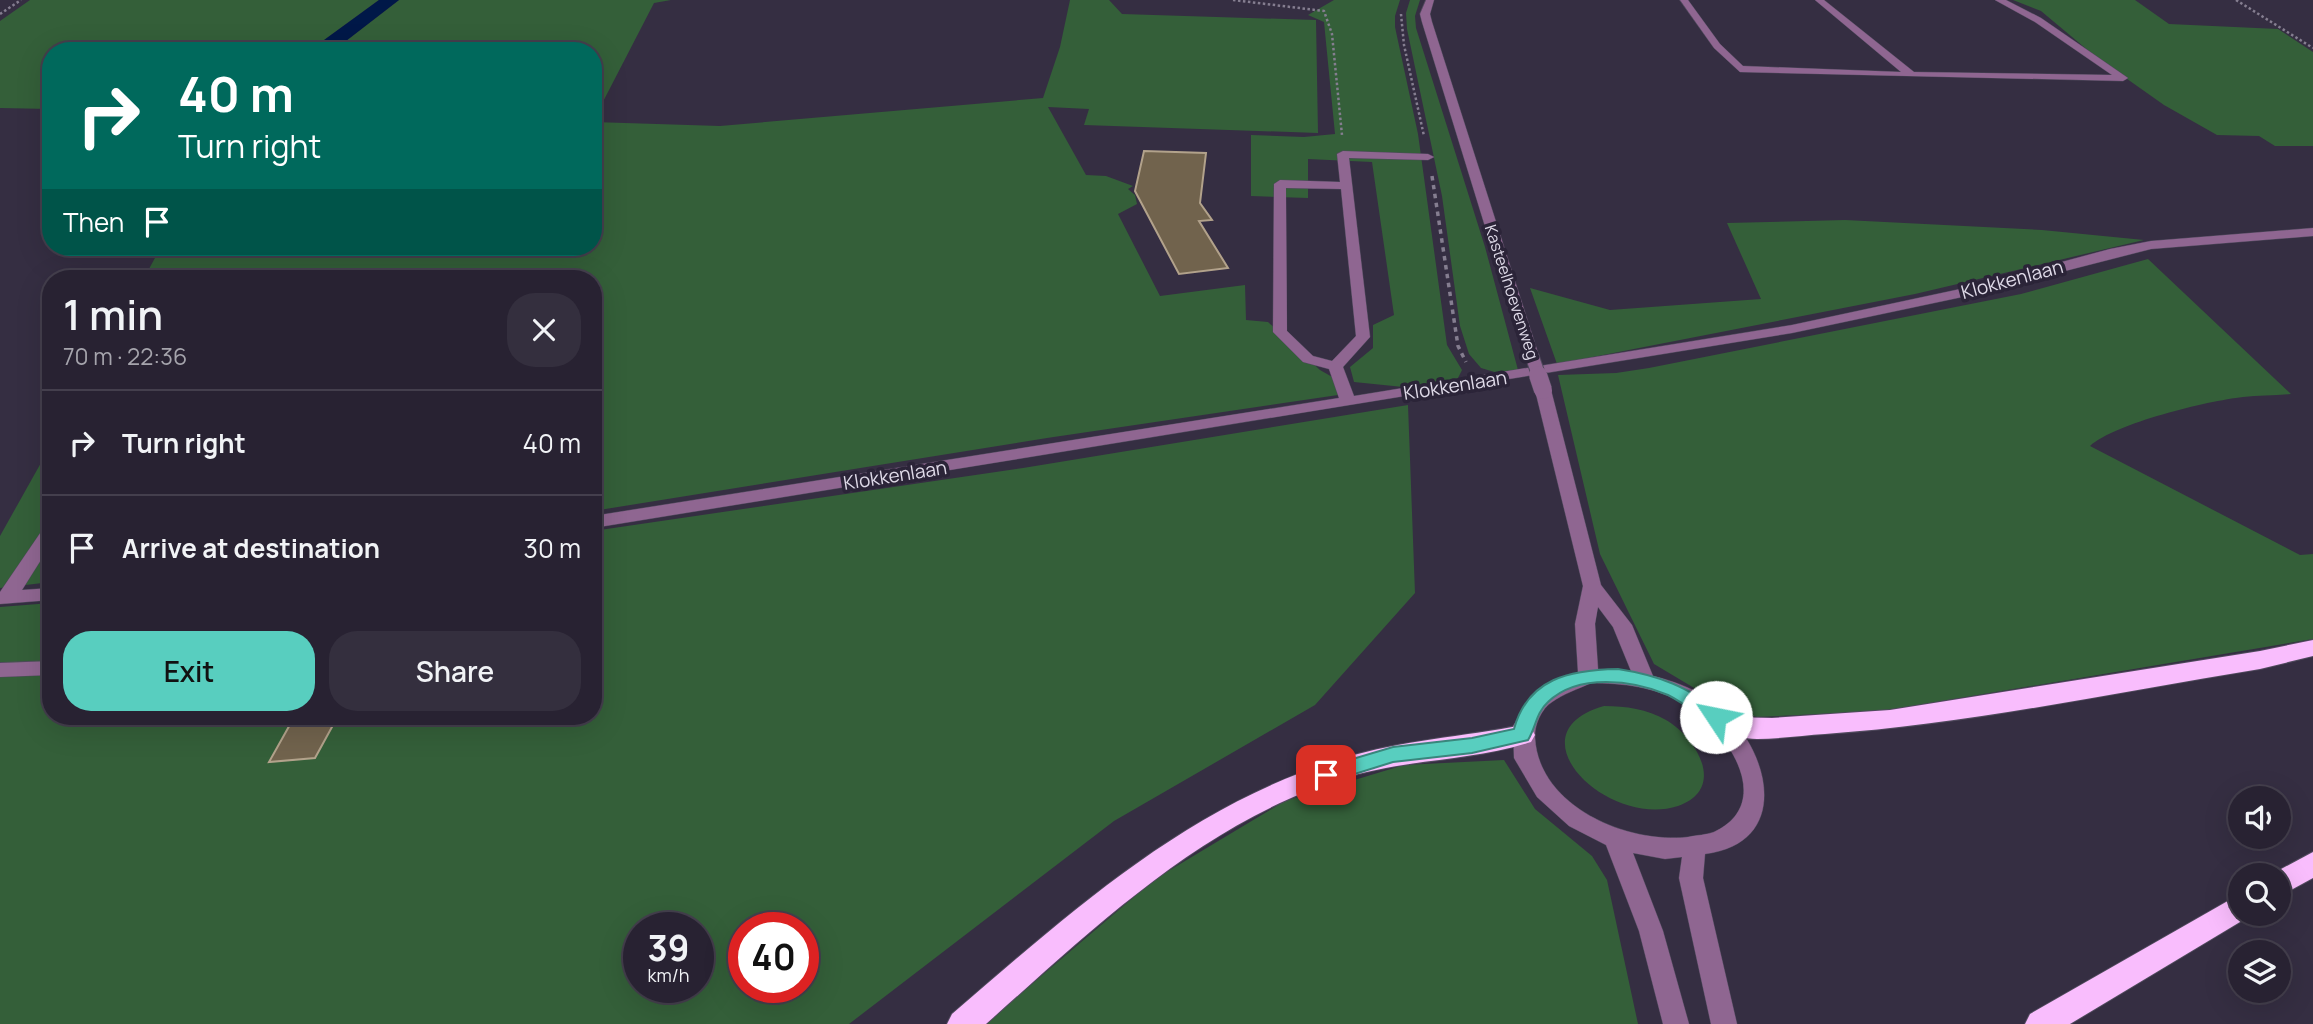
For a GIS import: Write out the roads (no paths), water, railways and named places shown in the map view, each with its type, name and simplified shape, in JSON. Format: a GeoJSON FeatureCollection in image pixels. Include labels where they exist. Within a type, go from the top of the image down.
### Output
{"type":"FeatureCollection","features":[{"type":"Feature","properties":{"kind":"highway"},"geometry":{"type":"LineString","coordinates":[[1728,727],[1772,728],[1890,720],[2260,660],[2313,648]]}},
{"type":"Feature","properties":{"kind":"highway"},"geometry":{"type":"LineString","coordinates":[[963,1024],[1066,936],[1191,839],[1289,789],[1344,768],[1393,755],[1472,746],[1522,735]]}},
{"type":"Feature","properties":{"kind":"highway"},"geometry":{"type":"LineString","coordinates":[[2291,877],[2313,864]]}},
{"type":"Feature","properties":{"kind":"highway"},"geometry":{"type":"LineString","coordinates":[[2041,1024],[2228,914]]}},
{"type":"Feature","properties":{"kind":"street","name":"Kasteelhoevenweg"},"geometry":{"type":"LineString","coordinates":[[1430,0],[1425,14],[1426,22],[1543,390],[1592,586],[1586,624],[1588,676]]}},
{"type":"Feature","properties":{"kind":"street"},"geometry":{"type":"LineString","coordinates":[[1684,0],[1717,46],[1740,69],[2123,78],[2038,20],[1999,0]]}},
{"type":"Feature","properties":{"kind":"street"},"geometry":{"type":"LineString","coordinates":[[1819,0],[1911,75]]}},
{"type":"Feature","properties":{"kind":"street"},"geometry":{"type":"LineString","coordinates":[[1335,366],[1363,337],[1343,154],[1428,157]]}},
{"type":"Feature","properties":{"kind":"street"},"geometry":{"type":"LineString","coordinates":[[1335,366],[1308,359],[1279,332],[1280,184],[1347,186]]}},
{"type":"Feature","properties":{"kind":"street","name":"Klokkenlaan"},"geometry":{"type":"LineString","coordinates":[[602,521],[1792,329],[1967,292],[2115,252],[2151,245],[2313,232]]}},
{"type":"Feature","properties":{"kind":"street"},"geometry":{"type":"LineString","coordinates":[[1335,366],[1348,402]]}},
{"type":"Feature","properties":{"kind":"street"},"geometry":{"type":"LineString","coordinates":[[3,598],[42,543]]}},
{"type":"Feature","properties":{"kind":"street","name":"Kasteelhoevenweg"},"geometry":{"type":"LineString","coordinates":[[1592,586],[1622,625],[1645,680]]}},
{"type":"Feature","properties":{"kind":"street"},"geometry":{"type":"LineString","coordinates":[[3,598],[42,595]]}},
{"type":"Feature","properties":{"kind":"street"},"geometry":{"type":"LineString","coordinates":[[0,670],[42,668]]}},
{"type":"Feature","properties":{"kind":"street"},"geometry":{"type":"LineString","coordinates":[[1588,676],[1618,676],[1645,680],[1704,707],[1728,727],[1746,751],[1755,777],[1755,802],[1744,824],[1723,840],[1694,849],[1659,851],[1616,841],[1576,821],[1546,795],[1527,765],[1522,735],[1528,713],[1542,696],[1562,683],[1588,676]]}},
{"type":"Feature","properties":{"kind":"street"},"geometry":{"type":"LineString","coordinates":[[1616,841],[1634,879],[1676,1024]]}},
{"type":"Feature","properties":{"kind":"street"},"geometry":{"type":"LineString","coordinates":[[1694,849],[1691,878],[1724,1024]]}},
{"type":"Feature","properties":{"kind":"water"},"geometry":{"type":"Polygon","coordinates":[[[379,0],[399,0],[345,42],[321,42],[379,0]]]}}]}
